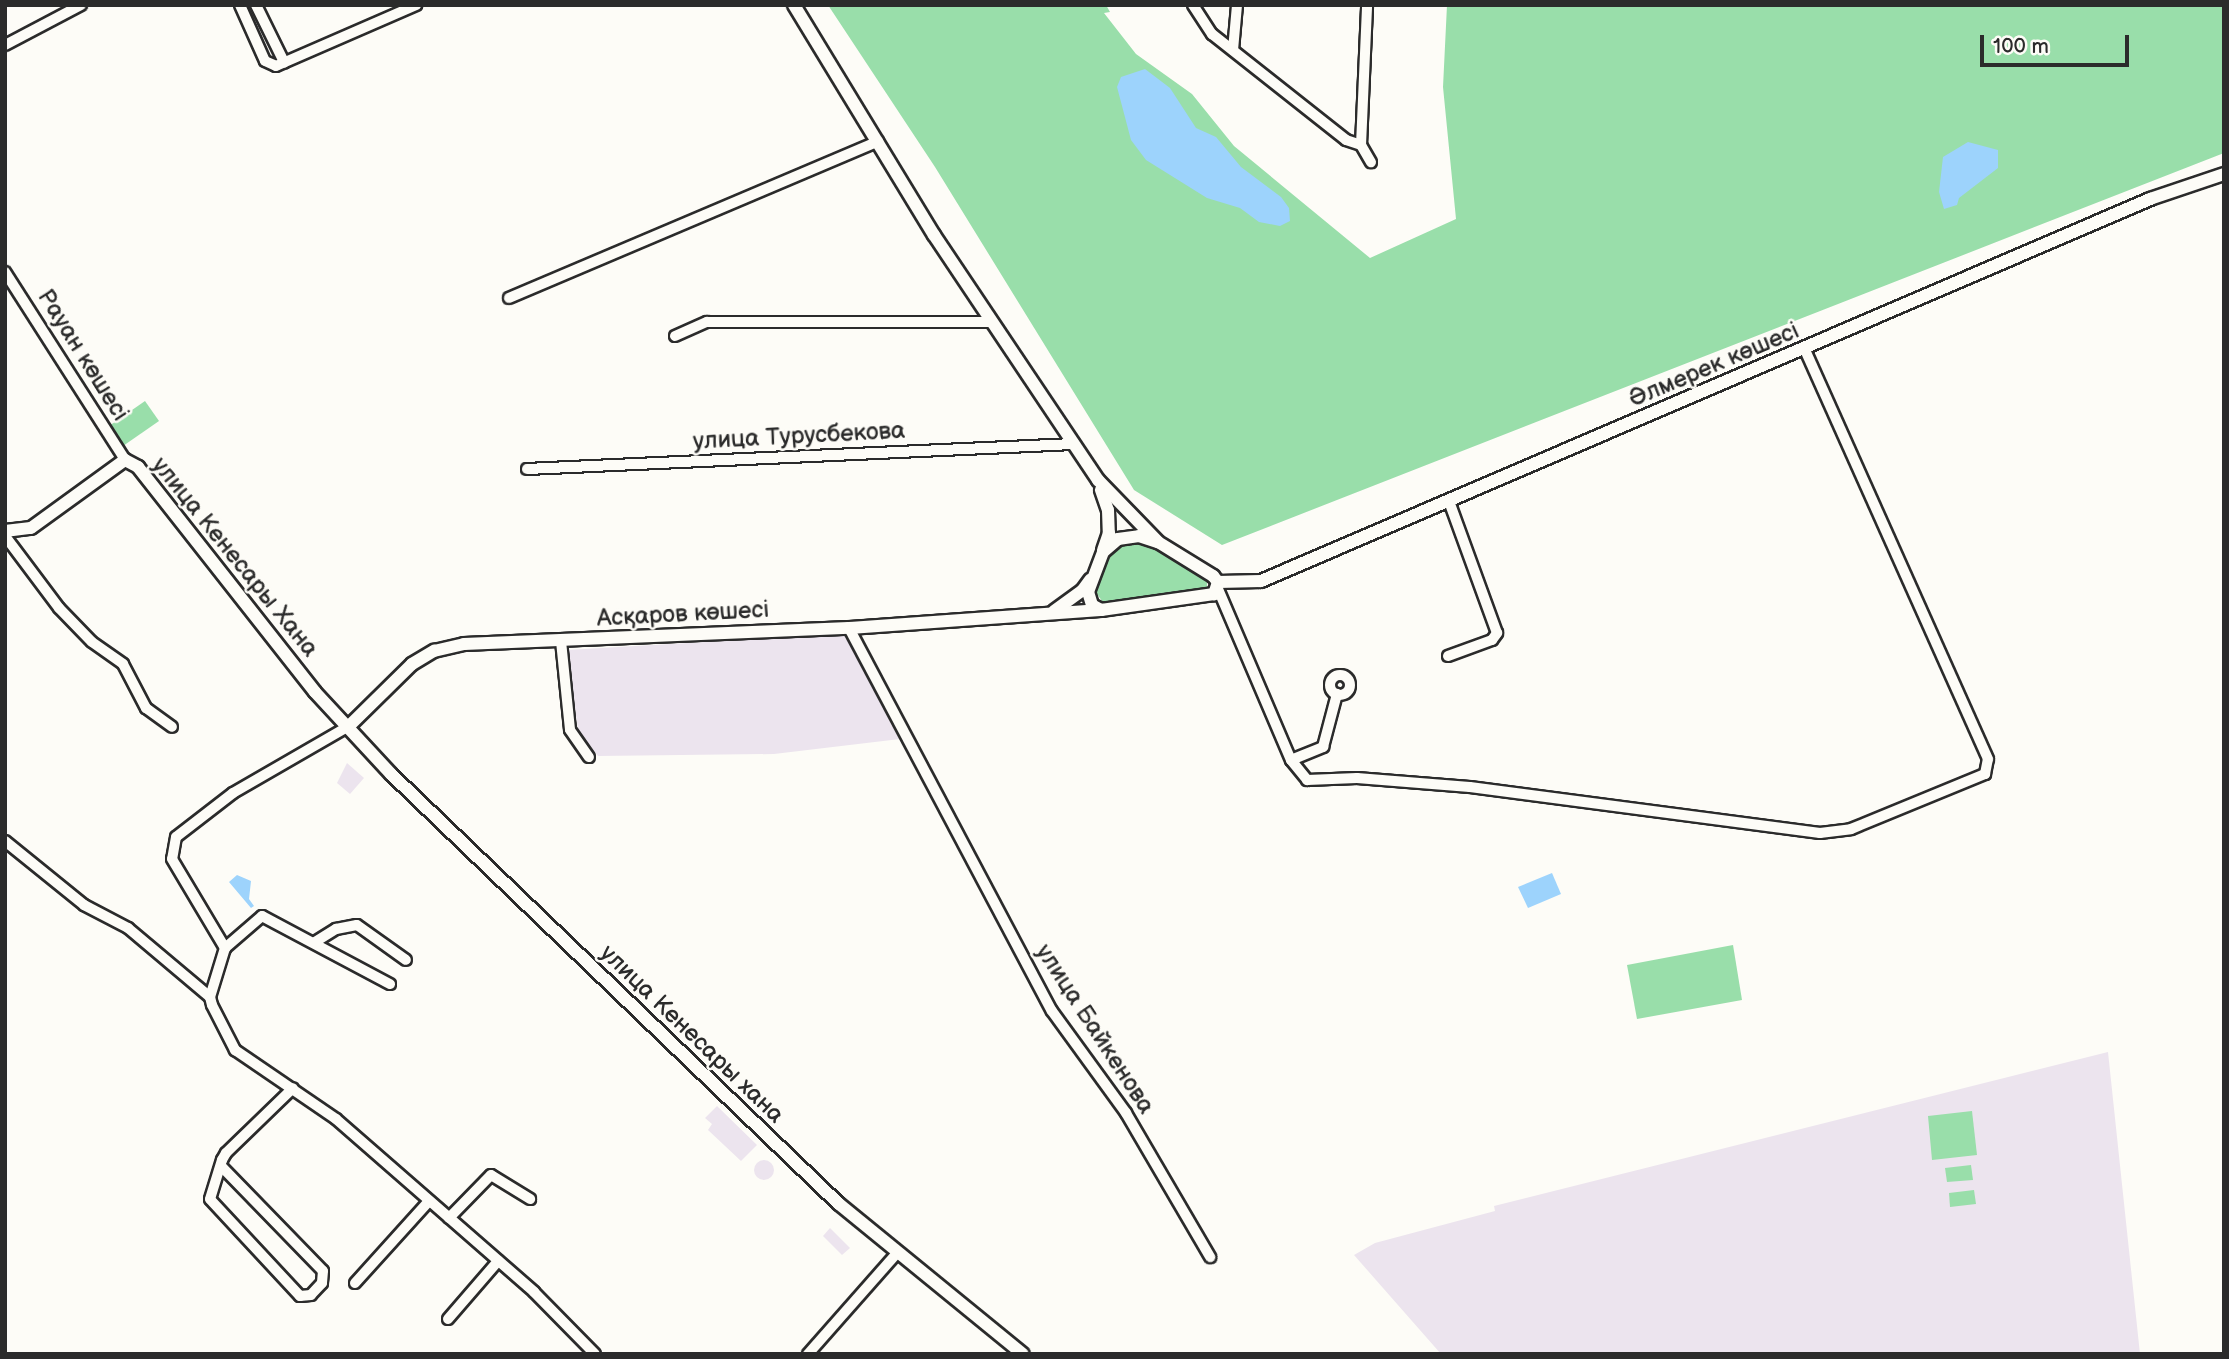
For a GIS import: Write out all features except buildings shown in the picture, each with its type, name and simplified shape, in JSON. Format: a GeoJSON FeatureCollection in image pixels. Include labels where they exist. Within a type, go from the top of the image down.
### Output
{"type":"FeatureCollection","features":[{"type":"Feature","properties":{"kind":"street"},"geometry":{"type":"LineString","coordinates":[[5,45],[81,5]]}},
{"type":"Feature","properties":{"kind":"street"},"geometry":{"type":"LineString","coordinates":[[240,5],[265,61],[275,66],[416,5]]}},
{"type":"Feature","properties":{"kind":"street"},"geometry":{"type":"LineString","coordinates":[[256,5],[279,44],[284,62]]}},
{"type":"Feature","properties":{"kind":"street"},"geometry":{"type":"LineString","coordinates":[[794,5],[992,322],[1098,480],[1158,542],[1218,586],[1291,760],[1307,780],[1357,778],[1470,787],[1820,833],[1851,828],[1985,774],[1988,759],[1805,349]]}},
{"type":"Feature","properties":{"kind":"street"},"geometry":{"type":"LineString","coordinates":[[1193,5],[1212,34],[1346,140],[1361,145]]}},
{"type":"Feature","properties":{"kind":"street"},"geometry":{"type":"LineString","coordinates":[[1233,50],[1237,5]]}},
{"type":"Feature","properties":{"kind":"street"},"geometry":{"type":"LineString","coordinates":[[1367,5],[1361,145],[1371,162]]}},
{"type":"Feature","properties":{"kind":"street"},"geometry":{"type":"LineString","coordinates":[[509,298],[878,141]]}},
{"type":"Feature","properties":{"kind":"street","name":"Әлмерек көшесі"},"geometry":{"type":"LineString","coordinates":[[1101,610],[1209,597],[1218,586],[1261,581],[2150,199],[2224,174]]}},
{"type":"Feature","properties":{"kind":"street","name":"Рауан көшесі"},"geometry":{"type":"LineString","coordinates":[[5,272],[125,460]]}},
{"type":"Feature","properties":{"kind":"street"},"geometry":{"type":"LineString","coordinates":[[675,336],[706,322],[992,322]]}},
{"type":"Feature","properties":{"kind":"street","name":"улица Турусбекова"},"geometry":{"type":"LineString","coordinates":[[527,469],[1074,444]]}},
{"type":"Feature","properties":{"kind":"street","name":"улица Кенесары Хана"},"geometry":{"type":"LineString","coordinates":[[5,533],[31,528],[125,460],[138,467],[315,692],[349,726]]}},
{"type":"Feature","properties":{"kind":"street"},"geometry":{"type":"LineString","coordinates":[[1098,480],[1108,510],[1109,533],[1088,592],[1092,605],[1101,610]]}},
{"type":"Feature","properties":{"kind":"street"},"geometry":{"type":"LineString","coordinates":[[1448,656],[1492,640],[1497,633],[1449,501]]}},
{"type":"Feature","properties":{"kind":"street"},"geometry":{"type":"LineString","coordinates":[[5,533],[59,608],[92,642],[123,664],[146,708],[172,727]]}},
{"type":"Feature","properties":{"kind":"street"},"geometry":{"type":"LineString","coordinates":[[1048,613],[1083,591],[1103,552],[1118,540],[1139,536],[1158,542]]}},
{"type":"Feature","properties":{"kind":"street","name":"Асқаров көшесі"},"geometry":{"type":"LineString","coordinates":[[349,726],[412,664],[434,651],[464,644],[849,628],[1101,610]]}},
{"type":"Feature","properties":{"kind":"street","name":"улица Байкенова"},"geometry":{"type":"LineString","coordinates":[[849,628],[1052,1011],[1126,1113],[1210,1257]]}},
{"type":"Feature","properties":{"kind":"street"},"geometry":{"type":"LineString","coordinates":[[561,641],[570,730],[589,757]]}},
{"type":"Feature","properties":{"kind":"street"},"geometry":{"type":"LineString","coordinates":[[1291,760],[1323,747],[1337,694]]}},
{"type":"Feature","properties":{"kind":"street"},"geometry":{"type":"LineString","coordinates":[[225,948],[172,859],[176,837],[233,793],[349,726]]}},
{"type":"Feature","properties":{"kind":"street","name":"улица Кенесары хана"},"geometry":{"type":"LineString","coordinates":[[349,726],[391,774],[810,1176],[1023,1354]]}},
{"type":"Feature","properties":{"kind":"street"},"geometry":{"type":"LineString","coordinates":[[5,841],[84,905],[128,928],[210,997],[235,1050],[336,1119],[498,1261],[595,1354]]}},
{"type":"Feature","properties":{"kind":"street"},"geometry":{"type":"LineString","coordinates":[[210,997],[225,948],[262,916],[390,984]]}},
{"type":"Feature","properties":{"kind":"street"},"geometry":{"type":"LineString","coordinates":[[315,942],[336,929],[357,925],[406,960]]}},
{"type":"Feature","properties":{"kind":"street"},"geometry":{"type":"LineString","coordinates":[[221,1166],[323,1271],[322,1283],[311,1296],[300,1296],[212,1205],[221,1166],[226,1153],[293,1088]]}},
{"type":"Feature","properties":{"kind":"street"},"geometry":{"type":"LineString","coordinates":[[449,1218],[491,1175],[530,1199]]}},
{"type":"Feature","properties":{"kind":"street"},"geometry":{"type":"LineString","coordinates":[[355,1283],[429,1201]]}},
{"type":"Feature","properties":{"kind":"street"},"geometry":{"type":"LineString","coordinates":[[808,1354],[898,1252]]}},
{"type":"Feature","properties":{"kind":"street"},"geometry":{"type":"LineString","coordinates":[[448,1319],[498,1261]]}},
{"type":"Feature","properties":{"kind":"shaded area"},"geometry":{"type":"Polygon","coordinates":[[[844,634],[900,739],[774,754],[598,756],[578,730],[567,650],[844,634]]]}},
{"type":"Feature","properties":{"kind":"shaded area"},"geometry":{"type":"Polygon","coordinates":[[[347,763],[364,778],[350,794],[337,783],[347,763]]]}},
{"type":"Feature","properties":{"kind":"shaded area"},"geometry":{"type":"Polygon","coordinates":[[[2108,1052],[2140,1354],[1441,1354],[1354,1255],[1375,1243],[1495,1211],[1494,1206],[2108,1052]]]}},
{"type":"Feature","properties":{"kind":"shaded area"},"geometry":{"type":"Polygon","coordinates":[[[717,1106],[757,1145],[741,1161],[708,1130],[712,1124],[705,1118],[717,1106]]]}},
{"type":"Feature","properties":{"kind":"shaded area"},"geometry":{"type":"Polygon","coordinates":[[[760,1160],[768,1160],[774,1170],[768,1180],[760,1180],[754,1174],[754,1166],[760,1160]]]}},
{"type":"Feature","properties":{"kind":"shaded area"},"geometry":{"type":"Polygon","coordinates":[[[830,1228],[850,1248],[842,1255],[823,1236],[830,1228]]]}},
{"type":"Feature","properties":{"kind":"green space"},"geometry":{"type":"Polygon","coordinates":[[[828,5],[1106,5],[1110,12],[1104,13],[1136,54],[1192,94],[1234,146],[1370,258],[1456,219],[1443,87],[1447,5],[2224,5],[2224,153],[1222,545],[1134,490],[935,167],[828,5]]]}},
{"type":"Feature","properties":{"kind":"green space"},"geometry":{"type":"Polygon","coordinates":[[[145,401],[159,421],[123,446],[109,426],[145,401]]]}},
{"type":"Feature","properties":{"kind":"green space"},"geometry":{"type":"Polygon","coordinates":[[[1139,541],[1207,577],[1207,592],[1104,604],[1095,591],[1108,555],[1121,544],[1139,541]]]}},
{"type":"Feature","properties":{"kind":"green space"},"geometry":{"type":"Polygon","coordinates":[[[1733,945],[1742,1000],[1637,1019],[1627,965],[1733,945]]]}},
{"type":"Feature","properties":{"kind":"green space"},"geometry":{"type":"Polygon","coordinates":[[[1972,1111],[1977,1155],[1932,1160],[1928,1116],[1972,1111]]]}},
{"type":"Feature","properties":{"kind":"green space"},"geometry":{"type":"Polygon","coordinates":[[[1971,1165],[1973,1180],[1947,1182],[1945,1168],[1971,1165]]]}},
{"type":"Feature","properties":{"kind":"green space"},"geometry":{"type":"Polygon","coordinates":[[[1974,1190],[1976,1204],[1950,1207],[1949,1193],[1974,1190]]]}},
{"type":"Feature","properties":{"kind":"water"},"geometry":{"type":"Polygon","coordinates":[[[1145,69],[1170,88],[1196,128],[1216,137],[1241,167],[1281,197],[1289,208],[1290,221],[1280,226],[1259,222],[1240,208],[1207,198],[1146,160],[1131,140],[1117,87],[1121,77],[1145,69]]]}},
{"type":"Feature","properties":{"kind":"water"},"geometry":{"type":"Polygon","coordinates":[[[1968,142],[1998,150],[1998,168],[1959,198],[1957,205],[1944,209],[1939,192],[1943,157],[1968,142]]]}},
{"type":"Feature","properties":{"kind":"water"},"geometry":{"type":"Polygon","coordinates":[[[1552,873],[1561,894],[1528,908],[1518,887],[1552,873]]]}},
{"type":"Feature","properties":{"kind":"water"},"geometry":{"type":"Polygon","coordinates":[[[237,875],[251,881],[249,899],[254,906],[251,908],[229,882],[237,875]]]}}]}
